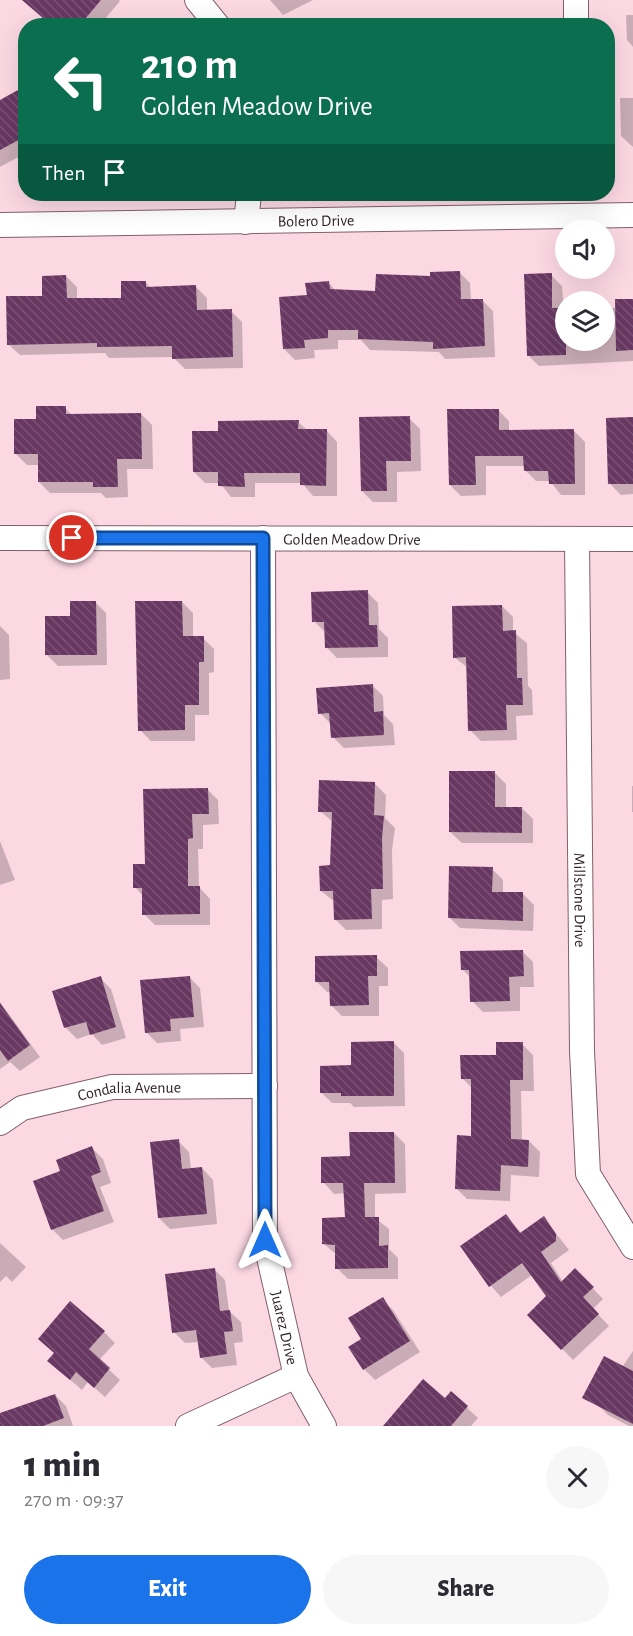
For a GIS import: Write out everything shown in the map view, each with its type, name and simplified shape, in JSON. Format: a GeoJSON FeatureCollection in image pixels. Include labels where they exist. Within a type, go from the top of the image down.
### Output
{"type":"FeatureCollection","features":[{"type":"Feature","properties":{"kind":"street"},"geometry":{"type":"LineString","coordinates":[[197,0],[212,18]]}},
{"type":"Feature","properties":{"kind":"street"},"geometry":{"type":"LineString","coordinates":[[576,0],[576,18]]}},
{"type":"Feature","properties":{"kind":"street"},"geometry":{"type":"LineString","coordinates":[[246,222],[248,201]]}},
{"type":"Feature","properties":{"kind":"street","name":"Bolero Drive"},"geometry":{"type":"LineString","coordinates":[[0,225],[246,222],[577,204],[633,215]]}},
{"type":"Feature","properties":{"kind":"street","name":"Golden Meadow Drive"},"geometry":{"type":"LineString","coordinates":[[0,538],[633,539]]}},
{"type":"Feature","properties":{"kind":"street","name":"Juarez Drive"},"geometry":{"type":"LineString","coordinates":[[263,538],[265,1240],[296,1376],[324,1426]]}},
{"type":"Feature","properties":{"kind":"street","name":"Millstone Drive"},"geometry":{"type":"LineString","coordinates":[[577,540],[582,1051],[588,1174],[633,1246]]}},
{"type":"Feature","properties":{"kind":"street","name":"Condalia Avenue"},"geometry":{"type":"LineString","coordinates":[[0,1123],[22,1108],[112,1087],[265,1086]]}},
{"type":"Feature","properties":{"kind":"street"},"geometry":{"type":"LineString","coordinates":[[189,1426],[296,1376]]}},
{"type":"Feature","properties":{"kind":"building"},"geometry":{"type":"Polygon","coordinates":[[[22,0],[101,0],[86,18],[43,18],[22,0]]]}},
{"type":"Feature","properties":{"kind":"building"},"geometry":{"type":"Polygon","coordinates":[[[18,90],[18,140],[0,150],[0,100],[18,90]]]}},
{"type":"Feature","properties":{"kind":"building"},"geometry":{"type":"Polygon","coordinates":[[[460,271],[461,299],[483,299],[485,346],[433,349],[433,342],[358,339],[358,330],[328,330],[328,338],[304,340],[305,348],[283,349],[279,297],[307,295],[305,283],[329,281],[330,289],[375,291],[376,274],[430,276],[430,272],[460,271]]]}},
{"type":"Feature","properties":{"kind":"building"},"geometry":{"type":"Polygon","coordinates":[[[552,273],[555,351],[566,351],[566,355],[527,356],[524,274],[552,273]]]}},
{"type":"Feature","properties":{"kind":"building"},"geometry":{"type":"Polygon","coordinates":[[[66,275],[67,298],[121,298],[121,281],[146,281],[146,287],[196,285],[197,310],[232,309],[233,357],[172,359],[172,346],[97,347],[97,343],[7,345],[6,296],[42,296],[42,276],[66,275]]]}},
{"type":"Feature","properties":{"kind":"building"},"geometry":{"type":"Polygon","coordinates":[[[615,299],[633,299],[633,350],[616,351],[615,299]]]}},
{"type":"Feature","properties":{"kind":"building"},"geometry":{"type":"Polygon","coordinates":[[[36,406],[66,406],[66,414],[141,413],[142,459],[117,459],[118,487],[93,487],[93,482],[38,482],[38,454],[14,454],[14,419],[36,419],[36,406]]]}},
{"type":"Feature","properties":{"kind":"building"},"geometry":{"type":"Polygon","coordinates":[[[447,409],[499,409],[499,430],[574,429],[575,484],[549,484],[548,471],[524,471],[523,456],[475,456],[476,485],[449,485],[447,409]]]}},
{"type":"Feature","properties":{"kind":"building"},"geometry":{"type":"Polygon","coordinates":[[[410,416],[411,461],[386,461],[387,491],[361,491],[359,417],[410,416]]]}},
{"type":"Feature","properties":{"kind":"building"},"geometry":{"type":"Polygon","coordinates":[[[633,417],[633,484],[608,484],[606,418],[633,417]]]}},
{"type":"Feature","properties":{"kind":"building"},"geometry":{"type":"Polygon","coordinates":[[[299,420],[298,429],[327,429],[326,486],[300,485],[300,473],[244,473],[245,487],[218,486],[218,472],[193,472],[192,431],[218,431],[218,421],[299,420]]]}},
{"type":"Feature","properties":{"kind":"building"},"geometry":{"type":"Polygon","coordinates":[[[368,590],[369,625],[377,625],[378,647],[325,648],[324,622],[312,622],[311,592],[368,590]]]}},
{"type":"Feature","properties":{"kind":"building"},"geometry":{"type":"Polygon","coordinates":[[[70,601],[96,601],[97,655],[45,655],[45,616],[70,616],[70,601]]]}},
{"type":"Feature","properties":{"kind":"building"},"geometry":{"type":"Polygon","coordinates":[[[135,601],[182,601],[183,636],[204,636],[204,662],[199,662],[199,705],[185,705],[185,730],[138,731],[135,601]]]}},
{"type":"Feature","properties":{"kind":"building"},"geometry":{"type":"Polygon","coordinates":[[[502,605],[503,631],[516,630],[517,678],[522,678],[523,705],[506,705],[507,730],[468,731],[466,657],[453,658],[452,606],[502,605]]]}},
{"type":"Feature","properties":{"kind":"building"},"geometry":{"type":"Polygon","coordinates":[[[373,684],[374,712],[383,711],[384,735],[331,738],[329,713],[318,714],[316,688],[373,684]]]}},
{"type":"Feature","properties":{"kind":"building"},"geometry":{"type":"Polygon","coordinates":[[[449,771],[495,771],[495,807],[522,807],[522,833],[449,832],[449,771]]]}},
{"type":"Feature","properties":{"kind":"building"},"geometry":{"type":"Polygon","coordinates":[[[319,780],[375,782],[374,815],[384,816],[383,889],[371,889],[372,919],[334,920],[333,891],[320,891],[319,866],[330,865],[332,812],[318,812],[319,780]]]}},
{"type":"Feature","properties":{"kind":"building"},"geometry":{"type":"Polygon","coordinates":[[[208,788],[209,814],[192,814],[193,838],[188,839],[188,886],[200,886],[200,914],[142,915],[142,888],[133,888],[133,864],[145,864],[143,789],[208,788]]]}},
{"type":"Feature","properties":{"kind":"building"},"geometry":{"type":"Polygon","coordinates":[[[449,866],[493,867],[492,892],[523,892],[523,921],[448,918],[449,866]]]}},
{"type":"Feature","properties":{"kind":"building"},"geometry":{"type":"Polygon","coordinates":[[[523,950],[524,976],[509,977],[510,1001],[470,1002],[469,970],[461,970],[460,951],[523,950]]]}},
{"type":"Feature","properties":{"kind":"building"},"geometry":{"type":"Polygon","coordinates":[[[377,955],[377,976],[368,976],[369,1005],[330,1006],[329,982],[315,982],[315,956],[377,955]]]}},
{"type":"Feature","properties":{"kind":"building"},"geometry":{"type":"Polygon","coordinates":[[[101,976],[116,1027],[90,1035],[86,1022],[64,1028],[52,991],[101,976]]]}},
{"type":"Feature","properties":{"kind":"building"},"geometry":{"type":"Polygon","coordinates":[[[190,976],[194,1017],[170,1019],[171,1031],[145,1033],[140,980],[190,976]]]}},
{"type":"Feature","properties":{"kind":"building"},"geometry":{"type":"Polygon","coordinates":[[[0,1003],[30,1045],[8,1061],[0,1050],[0,1003]]]}},
{"type":"Feature","properties":{"kind":"building"},"geometry":{"type":"Polygon","coordinates":[[[394,1041],[394,1096],[341,1096],[341,1093],[320,1093],[320,1066],[351,1065],[351,1042],[394,1041]]]}},
{"type":"Feature","properties":{"kind":"building"},"geometry":{"type":"Polygon","coordinates":[[[496,1042],[523,1042],[523,1080],[510,1080],[511,1139],[529,1140],[528,1167],[501,1165],[500,1191],[455,1189],[457,1135],[471,1136],[471,1079],[461,1079],[460,1055],[496,1055],[496,1042]]]}},
{"type":"Feature","properties":{"kind":"building"},"geometry":{"type":"Polygon","coordinates":[[[349,1132],[394,1132],[395,1183],[364,1183],[365,1217],[379,1217],[379,1246],[388,1245],[388,1268],[335,1269],[335,1245],[322,1244],[322,1218],[345,1217],[343,1183],[321,1183],[321,1157],[350,1156],[349,1132]]]}},
{"type":"Feature","properties":{"kind":"building"},"geometry":{"type":"Polygon","coordinates":[[[179,1139],[182,1169],[202,1167],[207,1214],[158,1218],[150,1142],[179,1139]]]}},
{"type":"Feature","properties":{"kind":"building"},"geometry":{"type":"Polygon","coordinates":[[[92,1146],[101,1172],[91,1176],[104,1211],[51,1230],[33,1181],[60,1171],[56,1160],[92,1146]]]}},
{"type":"Feature","properties":{"kind":"building"},"geometry":{"type":"Polygon","coordinates":[[[506,1214],[520,1233],[544,1216],[556,1234],[556,1241],[541,1252],[561,1282],[575,1268],[594,1287],[583,1297],[599,1314],[561,1350],[527,1315],[546,1296],[522,1263],[489,1287],[460,1246],[506,1214]]]}},
{"type":"Feature","properties":{"kind":"building"},"geometry":{"type":"Polygon","coordinates":[[[215,1268],[220,1311],[230,1310],[233,1331],[224,1332],[227,1354],[200,1358],[196,1330],[172,1333],[165,1274],[215,1268]]]}},
{"type":"Feature","properties":{"kind":"building"},"geometry":{"type":"Polygon","coordinates":[[[383,1297],[410,1341],[363,1370],[348,1347],[361,1339],[348,1318],[383,1297]]]}},
{"type":"Feature","properties":{"kind":"building"},"geometry":{"type":"Polygon","coordinates":[[[70,1301],[105,1331],[89,1349],[110,1368],[94,1388],[76,1372],[70,1380],[47,1361],[54,1353],[38,1339],[70,1301]]]}},
{"type":"Feature","properties":{"kind":"building"},"geometry":{"type":"Polygon","coordinates":[[[604,1356],[633,1371],[633,1424],[582,1398],[604,1356]]]}},
{"type":"Feature","properties":{"kind":"building"},"geometry":{"type":"Polygon","coordinates":[[[423,1379],[445,1398],[451,1391],[468,1406],[451,1426],[383,1426],[423,1379]]]}},
{"type":"Feature","properties":{"kind":"building"},"geometry":{"type":"Polygon","coordinates":[[[55,1394],[64,1418],[43,1426],[0,1426],[0,1413],[55,1394]]]}},
{"type":"Feature","properties":{"kind":"route"},"geometry":{"type":"LineString","coordinates":[[72,538],[263,538],[265,1240]]}}]}
